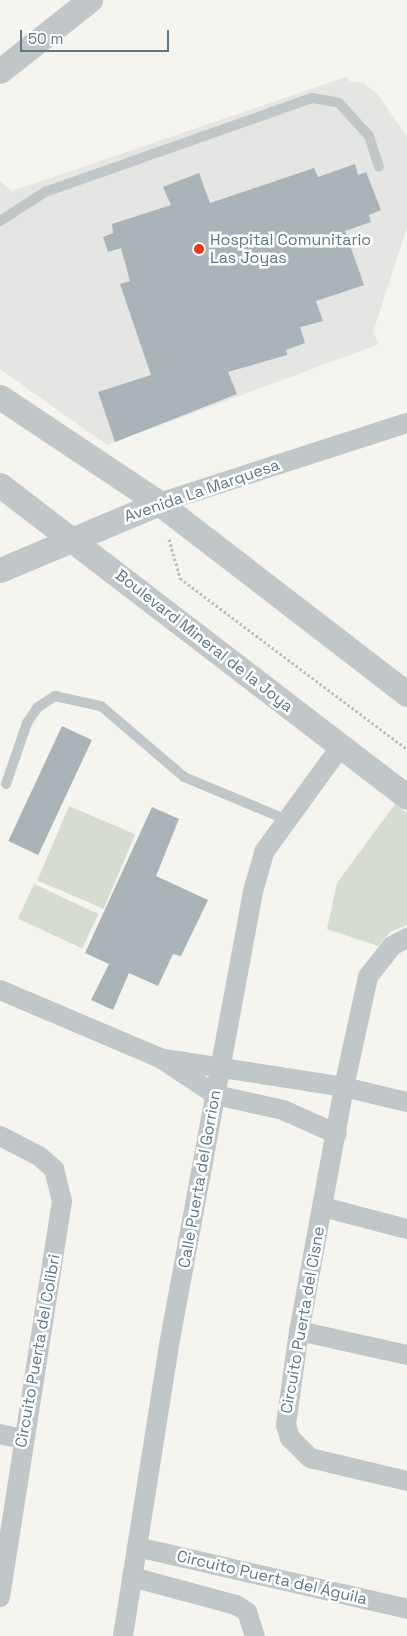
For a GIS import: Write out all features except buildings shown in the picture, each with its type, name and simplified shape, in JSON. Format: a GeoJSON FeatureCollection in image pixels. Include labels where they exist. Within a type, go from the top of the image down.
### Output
{"type":"FeatureCollection","features":[{"type":"Feature","properties":{"kind":"street"},"geometry":{"type":"LineString","coordinates":[[0,71],[90,0]]}},
{"type":"Feature","properties":{"kind":"street"},"geometry":{"type":"LineString","coordinates":[[0,398],[159,503],[407,694]]}},
{"type":"Feature","properties":{"kind":"street","name":"Avenida La Marquesa"},"geometry":{"type":"LineString","coordinates":[[0,570],[159,503],[407,423]]}},
{"type":"Feature","properties":{"kind":"street","name":"Boulevard Mineral de la Joya"},"geometry":{"type":"LineString","coordinates":[[0,486],[73,539],[407,797]]}},
{"type":"Feature","properties":{"kind":"street","name":"Calle Puerta del Gorrion"},"geometry":{"type":"LineString","coordinates":[[123,1636],[169,1345],[254,888],[264,852],[285,819],[341,746]]}},
{"type":"Feature","properties":{"kind":"street","name":"Circuito Puerta del Cisne"},"geometry":{"type":"LineString","coordinates":[[407,938],[392,946],[368,977],[344,1087],[337,1134],[299,1331],[287,1405],[286,1425],[290,1438],[310,1458],[407,1481]]}},
{"type":"Feature","properties":{"kind":"street"},"geometry":{"type":"LineString","coordinates":[[2,996],[160,1058],[216,1095],[283,1110],[337,1134]]}},
{"type":"Feature","properties":{"kind":"street"},"geometry":{"type":"LineString","coordinates":[[160,1058],[220,1066],[263,1076],[344,1087],[407,1102]]}},
{"type":"Feature","properties":{"kind":"street","name":"Circuito Puerta del Colibri"},"geometry":{"type":"LineString","coordinates":[[0,1136],[39,1156],[54,1169],[62,1201],[22,1439],[0,1596]]}},
{"type":"Feature","properties":{"kind":"street"},"geometry":{"type":"LineString","coordinates":[[323,1207],[407,1229]]}},
{"type":"Feature","properties":{"kind":"street"},"geometry":{"type":"LineString","coordinates":[[299,1331],[407,1355]]}},
{"type":"Feature","properties":{"kind":"street"},"geometry":{"type":"LineString","coordinates":[[0,1434],[22,1439]]}},
{"type":"Feature","properties":{"kind":"street","name":"Circuito Puerta del Águila"},"geometry":{"type":"LineString","coordinates":[[136,1547],[407,1609]]}},
{"type":"Feature","properties":{"kind":"street","name":"Circuito Puerta del Águila"},"geometry":{"type":"LineString","coordinates":[[132,1577],[236,1605],[247,1612],[255,1636]]}},
{"type":"Feature","properties":{"kind":"lane"},"geometry":{"type":"LineString","coordinates":[[1,219],[54,189],[312,98],[339,103],[369,136],[379,166]]}},
{"type":"Feature","properties":{"kind":"lane"},"geometry":{"type":"LineString","coordinates":[[6,784],[27,722],[37,708],[55,696],[101,706],[184,777],[285,819]]}},
{"type":"Feature","properties":{"kind":"path"},"geometry":{"type":"LineString","coordinates":[[159,503],[180,578],[407,749]]}},
{"type":"Feature","properties":{"kind":"shaded area","name":"Hospital Comunitario Las Joyas"},"geometry":{"type":"Polygon","coordinates":[[[346,77],[350,81],[364,83],[378,95],[407,136],[407,228],[373,332],[379,344],[107,445],[0,369],[0,181],[12,191],[346,77]]]}},
{"type":"Feature","properties":{"kind":"shaded area"},"geometry":{"type":"Polygon","coordinates":[[[395,804],[407,813],[407,925],[390,932],[378,946],[327,929],[337,883],[395,804]]]}},
{"type":"Feature","properties":{"kind":"shaded area"},"geometry":{"type":"Polygon","coordinates":[[[69,806],[135,834],[104,909],[37,881],[69,806]]]}},
{"type":"Feature","properties":{"kind":"shaded area"},"geometry":{"type":"Polygon","coordinates":[[[34,884],[98,914],[82,948],[18,918],[34,884]]]}},
{"type":"Feature","properties":{"kind":"place","name":"Hospital Comunitario Las Joyas"},"geometry":{"type":"Point","coordinates":[199,249]}}]}
